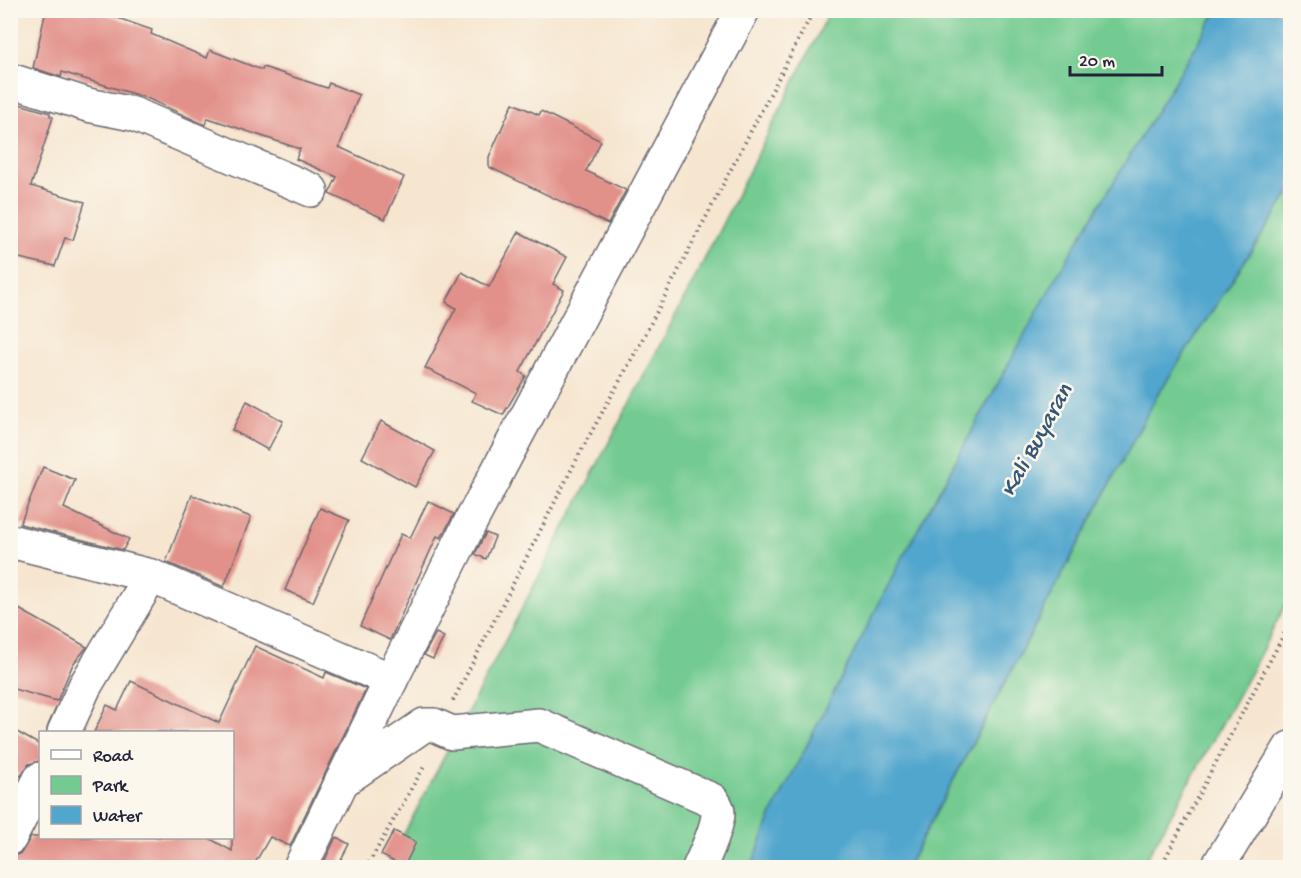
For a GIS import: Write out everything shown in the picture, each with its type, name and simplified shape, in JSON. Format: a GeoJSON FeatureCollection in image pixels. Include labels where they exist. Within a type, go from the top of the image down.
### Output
{"type":"FeatureCollection","features":[{"type":"Feature","properties":{"kind":"street"},"geometry":{"type":"LineString","coordinates":[[300,867],[475,514],[743,10]]}},
{"type":"Feature","properties":{"kind":"street"},"geometry":{"type":"LineString","coordinates":[[10,80],[87,105],[134,114],[311,190]]}},
{"type":"Feature","properties":{"kind":"street"},"geometry":{"type":"LineString","coordinates":[[10,542],[151,576],[391,680]]}},
{"type":"Feature","properties":{"kind":"street"},"geometry":{"type":"LineString","coordinates":[[64,731],[85,686],[151,576]]}},
{"type":"Feature","properties":{"kind":"street"},"geometry":{"type":"LineString","coordinates":[[341,782],[424,725],[434,725],[452,733],[539,725],[712,801],[718,812],[699,867]]}},
{"type":"Feature","properties":{"kind":"street"},"geometry":{"type":"LineString","coordinates":[[1217,867],[1290,748]]}},
{"type":"Feature","properties":{"kind":"street"},"geometry":{"type":"LineString","coordinates":[[10,838],[39,781]]}},
{"type":"Feature","properties":{"kind":"path"},"geometry":{"type":"LineString","coordinates":[[366,867],[437,745],[444,720],[472,662],[814,10]]}},
{"type":"Feature","properties":{"kind":"path"},"geometry":{"type":"LineString","coordinates":[[1160,867],[1290,623]]}},
{"type":"Feature","properties":{"kind":"green space"},"geometry":{"type":"Polygon","coordinates":[[[830,11],[1217,11],[1058,274],[899,564],[772,814],[751,867],[386,868],[695,278],[830,11]]]}},
{"type":"Feature","properties":{"kind":"green space"},"geometry":{"type":"Polygon","coordinates":[[[1290,192],[1290,596],[1252,670],[1142,867],[907,868],[1158,394],[1290,192]]]}},
{"type":"Feature","properties":{"kind":"water","name":"Kali Buyaran"},"geometry":{"type":"Polygon","coordinates":[[[1217,11],[1290,11],[1290,192],[1158,394],[907,867],[751,867],[772,814],[899,564],[1058,274],[1217,11]]]}},
{"type":"Feature","properties":{"kind":"building"},"geometry":{"type":"Polygon","coordinates":[[[46,10],[95,10],[152,30],[151,34],[207,58],[210,50],[262,70],[263,67],[327,88],[329,83],[359,95],[339,147],[404,177],[385,219],[329,194],[337,177],[296,159],[300,149],[208,118],[205,125],[147,98],[62,72],[61,77],[33,68],[46,10]]]}},
{"type":"Feature","properties":{"kind":"building"},"geometry":{"type":"Polygon","coordinates":[[[16,103],[50,113],[53,117],[31,186],[85,202],[73,240],[65,238],[55,266],[10,256],[10,126],[16,103]]]}},
{"type":"Feature","properties":{"kind":"building"},"geometry":{"type":"Polygon","coordinates":[[[513,103],[539,115],[541,111],[601,141],[586,171],[626,190],[608,224],[489,167],[489,157],[513,103]]]}},
{"type":"Feature","properties":{"kind":"building"},"geometry":{"type":"Polygon","coordinates":[[[519,232],[567,257],[553,284],[564,290],[520,372],[526,376],[503,415],[472,401],[476,393],[425,368],[456,308],[446,302],[462,272],[489,287],[519,232]]]}},
{"type":"Feature","properties":{"kind":"building"},"geometry":{"type":"Polygon","coordinates":[[[247,401],[283,421],[268,450],[232,430],[247,401]]]}},
{"type":"Feature","properties":{"kind":"building"},"geometry":{"type":"Polygon","coordinates":[[[381,421],[435,451],[415,487],[362,458],[381,421]]]}},
{"type":"Feature","properties":{"kind":"building"},"geometry":{"type":"Polygon","coordinates":[[[43,467],[75,480],[64,508],[129,539],[123,550],[20,524],[43,467]]]}},
{"type":"Feature","properties":{"kind":"building"},"geometry":{"type":"Polygon","coordinates":[[[192,495],[251,517],[224,587],[166,562],[192,495]]]}},
{"type":"Feature","properties":{"kind":"building"},"geometry":{"type":"Polygon","coordinates":[[[428,501],[454,514],[441,538],[437,536],[390,640],[360,626],[401,534],[410,538],[428,501]]]}},
{"type":"Feature","properties":{"kind":"building"},"geometry":{"type":"Polygon","coordinates":[[[320,508],[349,520],[313,602],[285,590],[320,508]]]}},
{"type":"Feature","properties":{"kind":"building"},"geometry":{"type":"Polygon","coordinates":[[[486,533],[495,537],[486,559],[475,554],[486,533]]]}},
{"type":"Feature","properties":{"kind":"building"},"geometry":{"type":"Polygon","coordinates":[[[10,604],[87,647],[73,664],[57,701],[10,688],[10,604]]]}},
{"type":"Feature","properties":{"kind":"building"},"geometry":{"type":"Polygon","coordinates":[[[436,633],[444,637],[433,659],[424,655],[436,633]]]}},
{"type":"Feature","properties":{"kind":"building"},"geometry":{"type":"Polygon","coordinates":[[[255,646],[324,678],[326,672],[366,689],[290,846],[270,837],[255,863],[263,867],[10,867],[12,856],[21,853],[31,837],[39,837],[39,839],[211,839],[232,851],[234,731],[94,731],[107,705],[117,710],[131,681],[219,723],[255,646]]]}},
{"type":"Feature","properties":{"kind":"building"},"geometry":{"type":"Polygon","coordinates":[[[10,728],[39,744],[39,761],[29,764],[21,776],[10,770],[10,728]]]}},
{"type":"Feature","properties":{"kind":"building"},"geometry":{"type":"Polygon","coordinates":[[[394,831],[416,842],[404,867],[381,855],[394,831]]]}},
{"type":"Feature","properties":{"kind":"building"},"geometry":{"type":"Polygon","coordinates":[[[336,837],[349,844],[337,867],[334,867],[324,862],[336,837]]]}}]}
